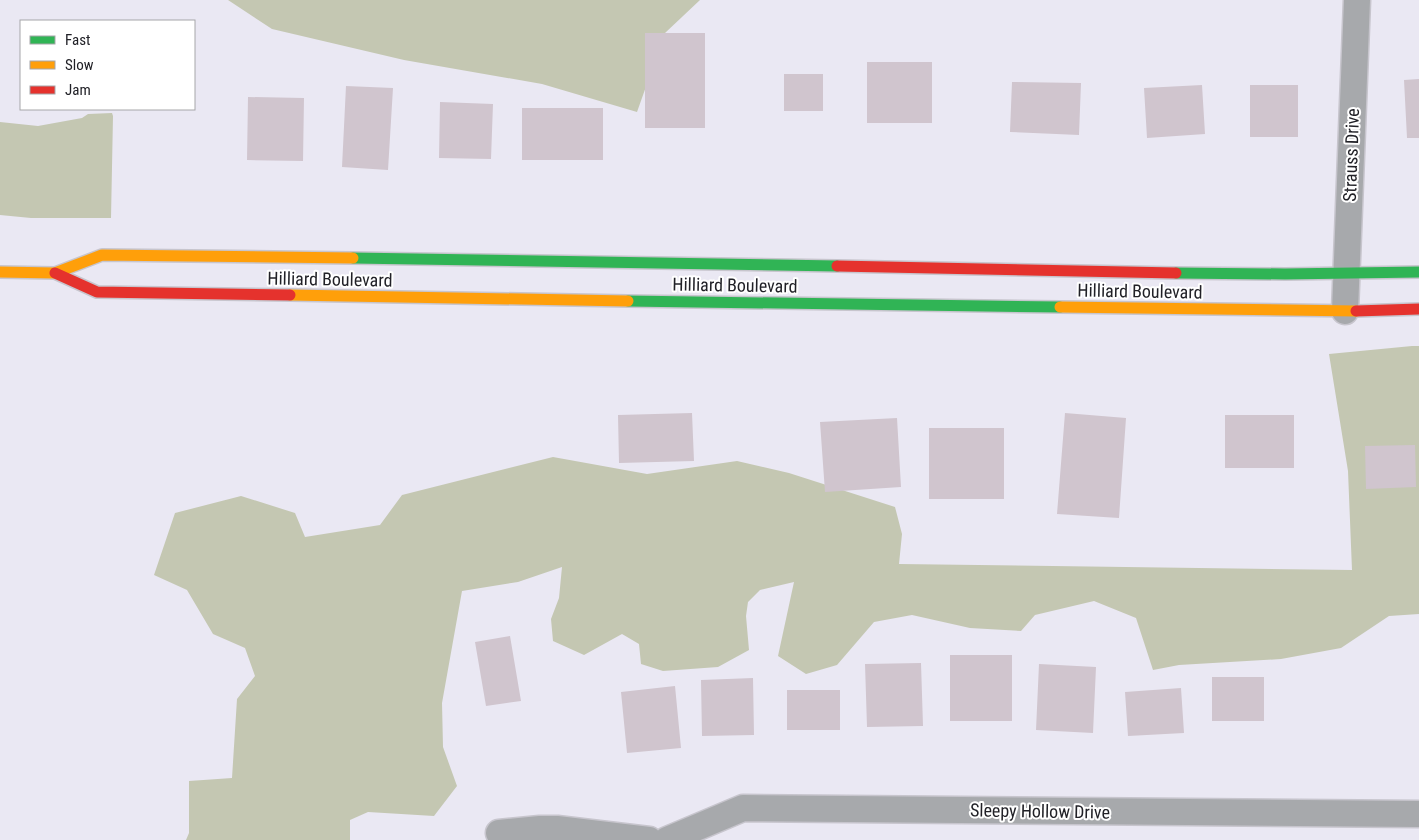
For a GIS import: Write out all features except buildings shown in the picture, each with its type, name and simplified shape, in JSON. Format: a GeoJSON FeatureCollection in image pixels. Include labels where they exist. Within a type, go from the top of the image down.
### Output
{"type":"FeatureCollection","features":[{"type":"Feature","properties":{"kind":"main road","name":"Hilliard Boulevard"},"geometry":{"type":"LineString","coordinates":[[0,272],[55,273],[102,255],[443,259],[1085,271],[1346,274],[1419,272]]}},
{"type":"Feature","properties":{"kind":"main road","name":"Hilliard Boulevard"},"geometry":{"type":"LineString","coordinates":[[55,273],[97,292],[887,305],[1345,311],[1419,310]]}},
{"type":"Feature","properties":{"kind":"street","name":"Strauss Drive"},"geometry":{"type":"LineString","coordinates":[[1345,311],[1357,0]]}},
{"type":"Feature","properties":{"kind":"street","name":"Sleepy Hollow Drive"},"geometry":{"type":"LineString","coordinates":[[667,840],[743,808],[1419,814]]}},
{"type":"Feature","properties":{"kind":"street"},"geometry":{"type":"LineString","coordinates":[[499,833],[557,829],[649,840]]}},
{"type":"Feature","properties":{"kind":"green space"},"geometry":{"type":"Polygon","coordinates":[[[228,0],[700,0],[665,33],[637,112],[542,84],[404,60],[272,29],[228,0]]]}},
{"type":"Feature","properties":{"kind":"green space"},"geometry":{"type":"Polygon","coordinates":[[[112,113],[111,218],[31,218],[0,215],[0,122],[38,126],[82,118],[88,114],[112,113]]]}},
{"type":"Feature","properties":{"kind":"green space"},"geometry":{"type":"Polygon","coordinates":[[[1419,346],[1419,614],[1389,616],[1341,648],[1281,659],[1179,665],[1153,670],[1136,618],[1094,601],[1035,615],[1021,631],[970,628],[912,615],[874,622],[837,665],[806,674],[778,656],[794,582],[760,590],[748,602],[746,616],[749,650],[718,667],[663,671],[641,664],[639,644],[622,634],[584,655],[553,641],[551,619],[559,598],[562,567],[518,582],[462,591],[442,703],[443,747],[457,786],[434,816],[368,812],[350,820],[350,840],[186,840],[189,833],[189,781],[232,778],[237,699],[255,676],[245,648],[213,634],[187,590],[154,575],[175,513],[241,496],[295,513],[305,537],[380,525],[402,495],[553,457],[647,474],[737,461],[789,473],[895,507],[902,534],[899,564],[1352,570],[1348,471],[1329,354],[1419,346]]]}},
{"type":"Feature","properties":{"kind":"traffic: fast"},"geometry":{"type":"LineString","coordinates":[[353,258],[837,266]]}},
{"type":"Feature","properties":{"kind":"traffic: fast"},"geometry":{"type":"LineString","coordinates":[[1176,273],[1419,272]]}},
{"type":"Feature","properties":{"kind":"traffic: fast"},"geometry":{"type":"LineString","coordinates":[[628,301],[1060,307]]}},
{"type":"Feature","properties":{"kind":"traffic: slow"},"geometry":{"type":"LineString","coordinates":[[0,272],[55,273],[102,255],[353,258]]}},
{"type":"Feature","properties":{"kind":"traffic: slow"},"geometry":{"type":"LineString","coordinates":[[290,295],[628,301]]}},
{"type":"Feature","properties":{"kind":"traffic: slow"},"geometry":{"type":"LineString","coordinates":[[1060,307],[1356,311]]}},
{"type":"Feature","properties":{"kind":"traffic: jam"},"geometry":{"type":"LineString","coordinates":[[837,266],[1176,273]]}},
{"type":"Feature","properties":{"kind":"traffic: jam"},"geometry":{"type":"LineString","coordinates":[[55,273],[97,292],[290,295]]}},
{"type":"Feature","properties":{"kind":"traffic: jam"},"geometry":{"type":"LineString","coordinates":[[1356,311],[1419,309]]}}]}
